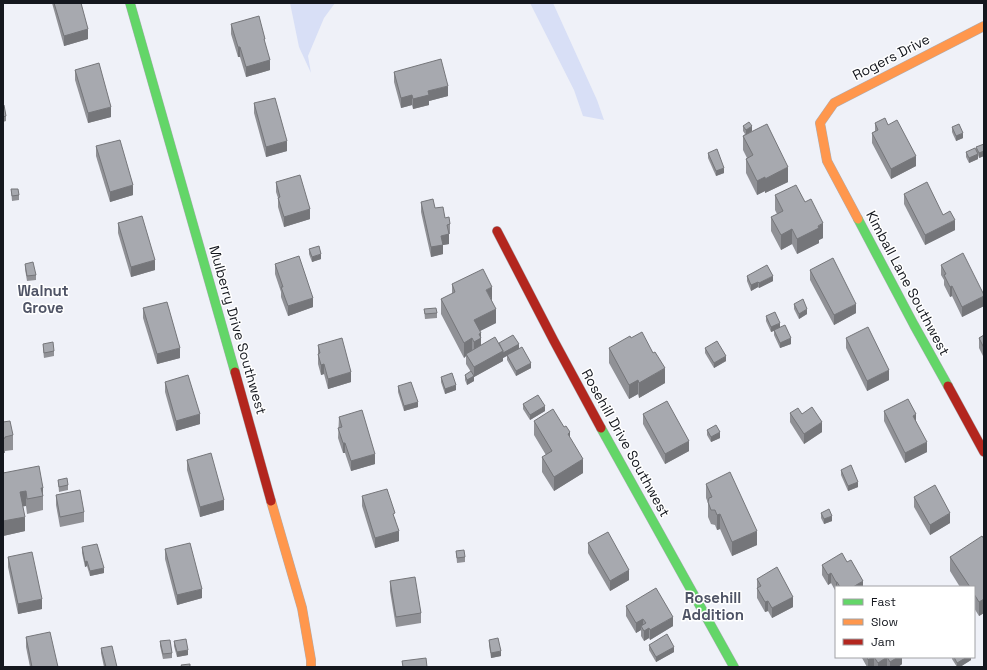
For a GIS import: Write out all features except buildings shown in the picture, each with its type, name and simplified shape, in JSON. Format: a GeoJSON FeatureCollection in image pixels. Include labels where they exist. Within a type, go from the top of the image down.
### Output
{"type":"FeatureCollection","features":[{"type":"Feature","properties":{"kind":"street","name":"Mulberry Drive Southwest"},"geometry":{"type":"LineString","coordinates":[[130,3],[302,608],[311,667]]}},
{"type":"Feature","properties":{"kind":"street","name":"Rogers Drive"},"geometry":{"type":"LineString","coordinates":[[820,123],[834,102],[984,26]]}},
{"type":"Feature","properties":{"kind":"street","name":"Kimball Lane Southwest"},"geometry":{"type":"LineString","coordinates":[[820,123],[827,161],[984,452]]}},
{"type":"Feature","properties":{"kind":"street","name":"Rosehill Drive Southwest"},"geometry":{"type":"LineString","coordinates":[[497,231],[537,310],[734,667]]}},
{"type":"Feature","properties":{"kind":"shaded area"},"geometry":{"type":"Polygon","coordinates":[[[290,3],[335,3],[324,18],[308,56],[311,73],[299,47],[290,3]]]}},
{"type":"Feature","properties":{"kind":"shaded area"},"geometry":{"type":"Polygon","coordinates":[[[530,3],[553,3],[597,100],[604,120],[583,116],[574,90],[530,3]]]}},
{"type":"Feature","properties":{"kind":"traffic: fast"},"geometry":{"type":"LineString","coordinates":[[130,3],[235,372]]}},
{"type":"Feature","properties":{"kind":"traffic: fast"},"geometry":{"type":"LineString","coordinates":[[858,219],[948,386]]}},
{"type":"Feature","properties":{"kind":"traffic: fast"},"geometry":{"type":"LineString","coordinates":[[601,428],[734,667]]}},
{"type":"Feature","properties":{"kind":"traffic: slow"},"geometry":{"type":"LineString","coordinates":[[858,219],[827,161],[820,123],[834,103],[984,26]]}},
{"type":"Feature","properties":{"kind":"traffic: slow"},"geometry":{"type":"LineString","coordinates":[[271,501],[302,608],[311,667]]}},
{"type":"Feature","properties":{"kind":"traffic: jam"},"geometry":{"type":"LineString","coordinates":[[497,231],[601,428]]}},
{"type":"Feature","properties":{"kind":"traffic: jam"},"geometry":{"type":"LineString","coordinates":[[235,372],[271,501]]}},
{"type":"Feature","properties":{"kind":"traffic: jam"},"geometry":{"type":"LineString","coordinates":[[948,386],[984,452]]}},
{"type":"Feature","properties":{"kind":"district","name":"Walnut Grove"},"geometry":{"type":"Point","coordinates":[43,300]}},
{"type":"Feature","properties":{"kind":"district","name":"Rosehill Addition"},"geometry":{"type":"Point","coordinates":[713,606]}}]}
